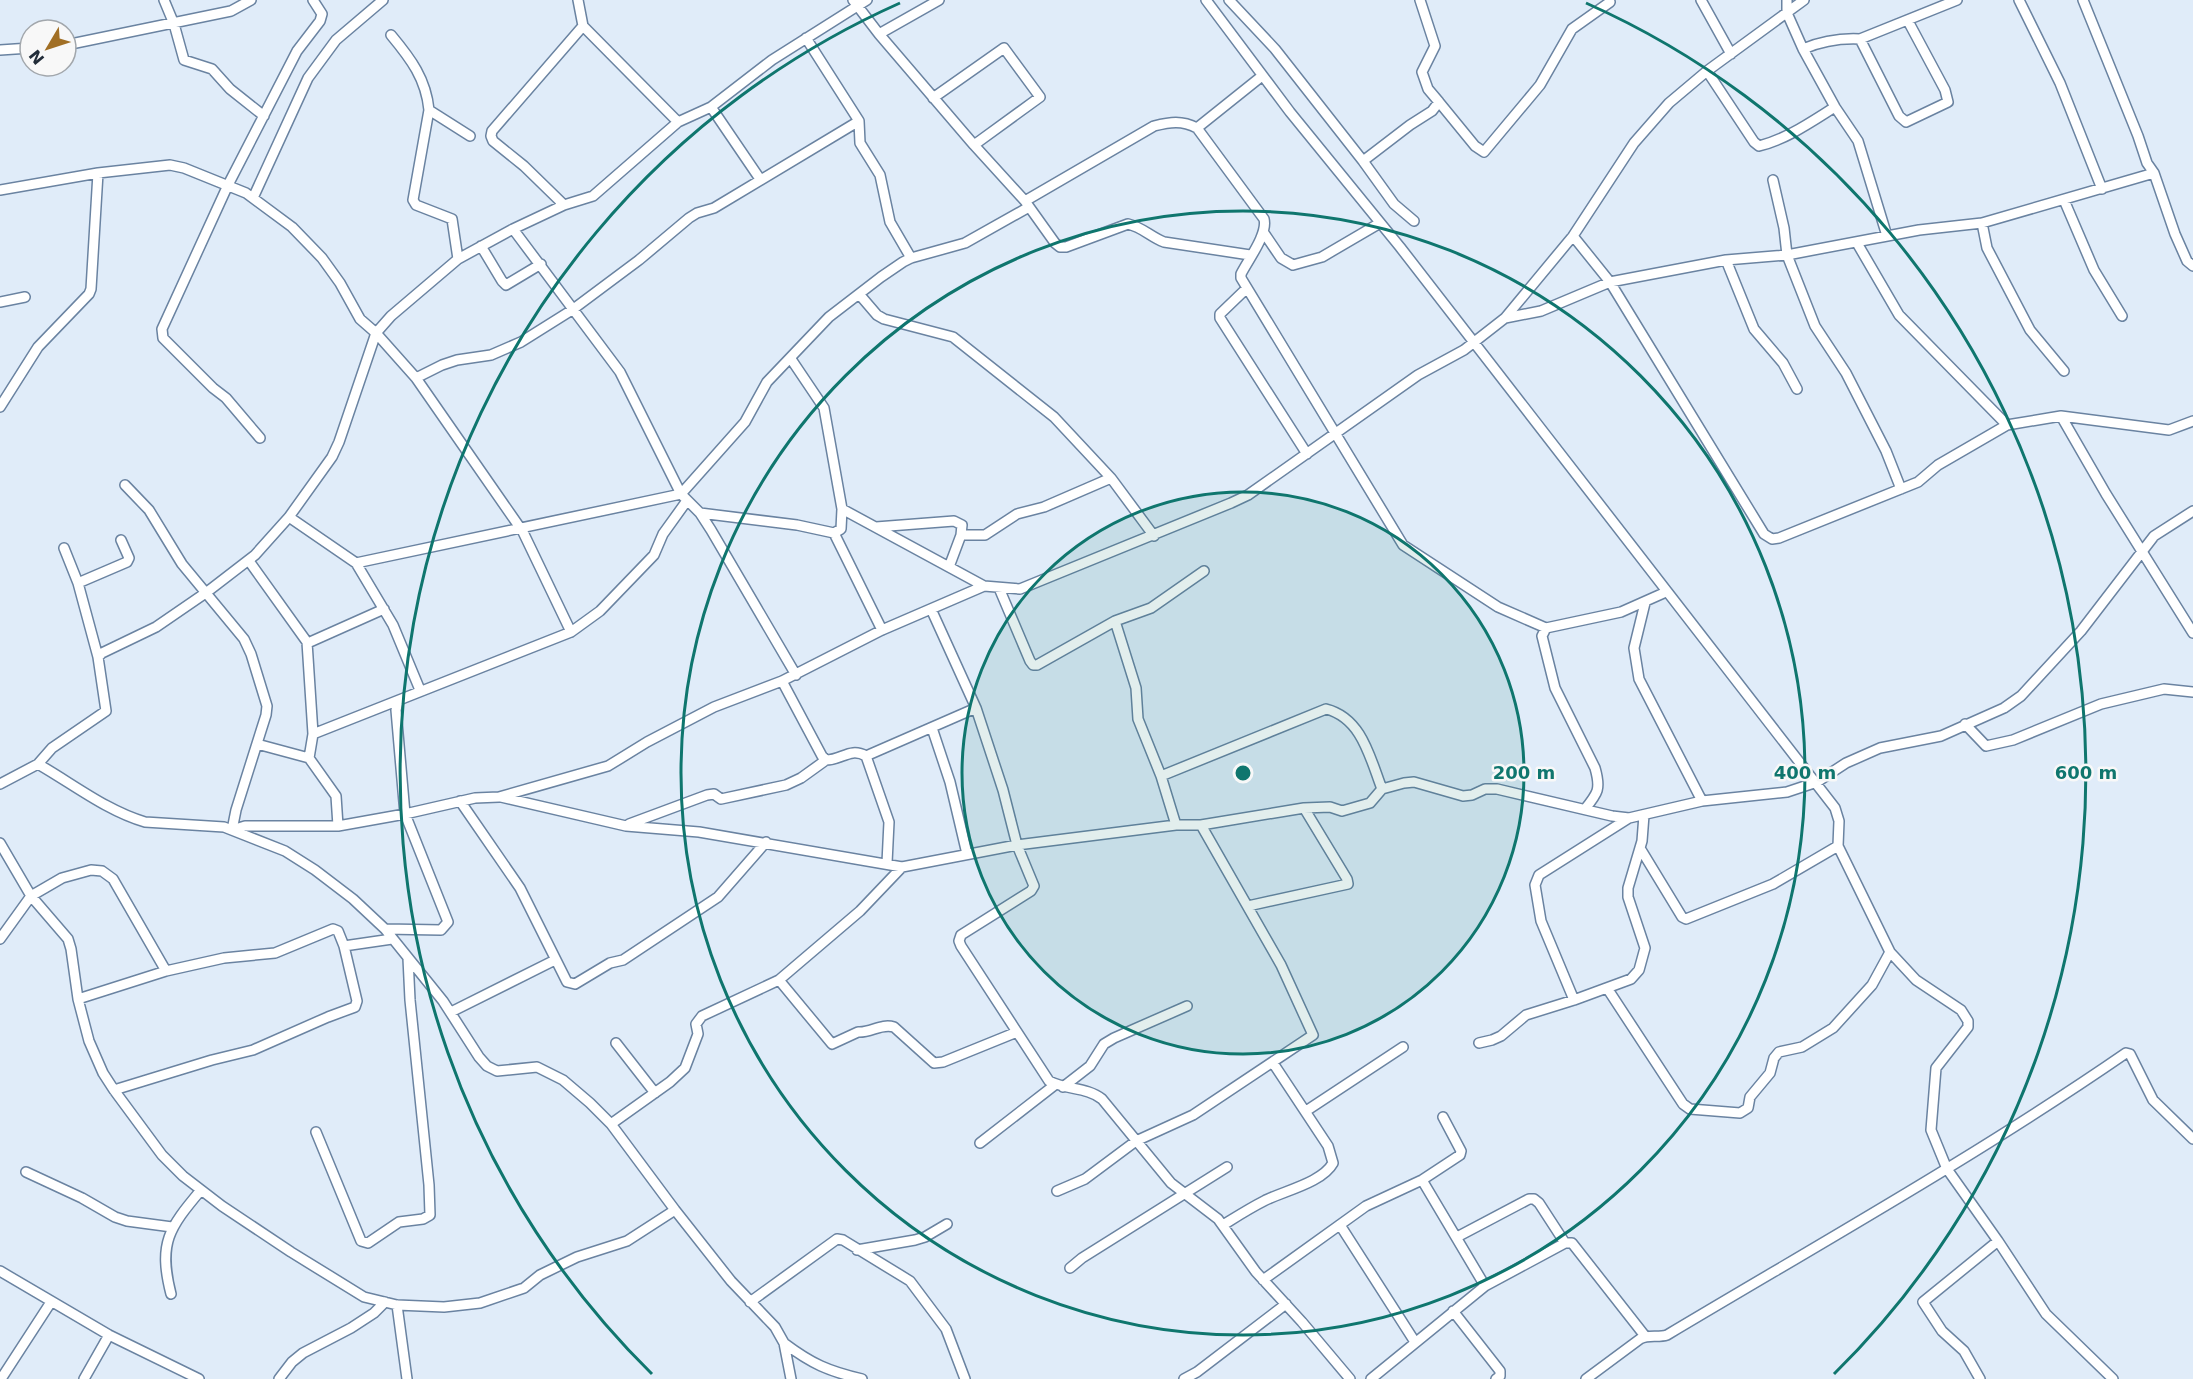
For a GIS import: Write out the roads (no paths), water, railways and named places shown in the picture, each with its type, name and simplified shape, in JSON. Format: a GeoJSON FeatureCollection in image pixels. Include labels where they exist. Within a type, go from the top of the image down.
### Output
{"type":"FeatureCollection","features":[{"type":"Feature","properties":{"kind":"street"},"geometry":{"type":"LineString","coordinates":[[164,0],[174,24],[184,60],[212,69],[230,89],[264,116]]}},
{"type":"Feature","properties":{"kind":"street"},"geometry":{"type":"LineString","coordinates":[[78,43],[231,11],[251,0]]}},
{"type":"Feature","properties":{"kind":"street"},"geometry":{"type":"LineString","coordinates":[[260,438],[226,398],[176,352],[162,334],[162,329],[228,185],[297,51],[320,21],[322,14],[313,0]]}},
{"type":"Feature","properties":{"kind":"street"},"geometry":{"type":"LineString","coordinates":[[253,198],[308,78],[336,40],[383,0]]}},
{"type":"Feature","properties":{"kind":"street"},"geometry":{"type":"LineString","coordinates":[[578,0],[583,26],[678,122]]}},
{"type":"Feature","properties":{"kind":"street"},"geometry":{"type":"LineString","coordinates":[[98,657],[156,627],[207,592],[249,561],[289,517],[332,457],[376,333],[391,316],[458,259],[513,229],[564,205],[593,196],[601,191],[678,122],[711,107],[772,60],[855,4],[867,0]]}},
{"type":"Feature","properties":{"kind":"street"},"geometry":{"type":"LineString","coordinates":[[879,34],[939,0]]}},
{"type":"Feature","properties":{"kind":"street"},"geometry":{"type":"LineString","coordinates":[[1206,0],[1262,76],[1380,223],[1835,808],[1839,821],[1838,846],[1890,952],[1911,975],[1961,1010],[1968,1021],[1968,1027],[1936,1068],[1930,1126],[1947,1169],[2046,1314],[2113,1379]]}},
{"type":"Feature","properties":{"kind":"street"},"geometry":{"type":"LineString","coordinates":[[1229,0],[1275,50],[1363,160],[1395,204],[1414,221]]}},
{"type":"Feature","properties":{"kind":"street"},"geometry":{"type":"LineString","coordinates":[[1420,0],[1435,46],[1422,72],[1428,89],[1460,129],[1484,152],[1540,85],[1572,30],[1610,2]]}},
{"type":"Feature","properties":{"kind":"street"},"geometry":{"type":"LineString","coordinates":[[1701,0],[1731,54]]}},
{"type":"Feature","properties":{"kind":"street"},"geometry":{"type":"LineString","coordinates":[[1787,0],[1787,13],[1803,50],[1835,107],[1858,141],[1887,236]]}},
{"type":"Feature","properties":{"kind":"street"},"geometry":{"type":"LineString","coordinates":[[842,509],[984,586],[1020,589],[1154,536],[1248,495],[1418,375],[1473,344],[1505,318],[1573,236],[1634,143],[1669,103],[1707,71],[1804,0]]}},
{"type":"Feature","properties":{"kind":"street"},"geometry":{"type":"LineString","coordinates":[[1803,50],[1818,43],[1845,38],[1860,39],[1957,0]]}},
{"type":"Feature","properties":{"kind":"street"},"geometry":{"type":"LineString","coordinates":[[2019,0],[2060,83],[2102,189]]}},
{"type":"Feature","properties":{"kind":"street"},"geometry":{"type":"LineString","coordinates":[[2083,0],[2147,163],[2154,173],[2175,234],[2187,261],[2193,266]]}},
{"type":"Feature","properties":{"kind":"street"},"geometry":{"type":"LineString","coordinates":[[855,4],[974,146],[1027,204],[1060,247],[1128,224],[1164,242],[1250,255]]}},
{"type":"Feature","properties":{"kind":"street"},"geometry":{"type":"LineString","coordinates":[[1860,39],[1899,116],[1906,122],[1948,102],[1945,90],[1908,21]]}},
{"type":"Feature","properties":{"kind":"street"},"geometry":{"type":"LineString","coordinates":[[564,205],[491,136],[492,131],[583,26]]}},
{"type":"Feature","properties":{"kind":"street"},"geometry":{"type":"LineString","coordinates":[[391,35],[411,58],[424,83],[429,110],[413,200],[416,205],[453,219],[458,259]]}},
{"type":"Feature","properties":{"kind":"street"},"geometry":{"type":"LineString","coordinates":[[806,38],[859,121],[860,143],[880,175],[890,222],[911,258]]}},
{"type":"Feature","properties":{"kind":"street"},"geometry":{"type":"LineString","coordinates":[[933,98],[1004,48],[1040,97],[974,146]]}},
{"type":"Feature","properties":{"kind":"street"},"geometry":{"type":"LineString","coordinates":[[0,50],[18,49]]}},
{"type":"Feature","properties":{"kind":"street"},"geometry":{"type":"LineString","coordinates":[[1707,71],[1754,142],[1760,146],[1796,130],[1835,107]]}},
{"type":"Feature","properties":{"kind":"street"},"geometry":{"type":"LineString","coordinates":[[1197,128],[1262,76]]}},
{"type":"Feature","properties":{"kind":"street"},"geometry":{"type":"LineString","coordinates":[[1363,160],[1410,124],[1432,111],[1439,102]]}},
{"type":"Feature","properties":{"kind":"street"},"geometry":{"type":"LineString","coordinates":[[711,107],[760,179]]}},
{"type":"Feature","properties":{"kind":"street"},"geometry":{"type":"LineString","coordinates":[[429,110],[470,136]]}},
{"type":"Feature","properties":{"kind":"street"},"geometry":{"type":"LineString","coordinates":[[416,378],[457,360],[491,355],[506,350],[572,310],[639,260],[689,218],[714,208],[859,121]]}},
{"type":"Feature","properties":{"kind":"street"},"geometry":{"type":"LineString","coordinates":[[313,734],[399,702],[420,690],[571,632],[600,611],[654,555],[683,498],[745,422],[760,392],[829,317],[881,277],[911,258],[965,243],[1154,126],[1172,122],[1188,123],[1197,128],[1264,219],[1266,225],[1264,233],[1241,274],[1247,288],[1334,434],[1403,545],[1498,607],[1546,628],[1621,612],[1666,592]]}},
{"type":"Feature","properties":{"kind":"street"},"geometry":{"type":"LineString","coordinates":[[0,190],[98,173],[170,165],[228,185],[253,198],[292,227],[322,258],[340,283],[360,319],[376,333],[416,378],[523,532],[571,632]]}},
{"type":"Feature","properties":{"kind":"street"},"geometry":{"type":"LineString","coordinates":[[0,407],[38,347],[89,294],[98,173]]}},
{"type":"Feature","properties":{"kind":"street"},"geometry":{"type":"LineString","coordinates":[[1505,318],[1541,310],[1610,282],[1726,260],[1787,255],[1919,230],[1983,223],[2154,173]]}},
{"type":"Feature","properties":{"kind":"street"},"geometry":{"type":"LineString","coordinates":[[1773,180],[1784,228],[1787,255],[1815,326],[1846,373],[1886,451],[1901,489]]}},
{"type":"Feature","properties":{"kind":"street"},"geometry":{"type":"LineString","coordinates":[[2064,200],[2094,270],[2122,316]]}},
{"type":"Feature","properties":{"kind":"street"},"geometry":{"type":"LineString","coordinates":[[1264,233],[1281,258],[1293,265],[1322,257],[1380,223]]}},
{"type":"Feature","properties":{"kind":"street"},"geometry":{"type":"LineString","coordinates":[[1983,223],[1987,248],[2030,330],[2064,370]]}},
{"type":"Feature","properties":{"kind":"street"},"geometry":{"type":"LineString","coordinates":[[513,229],[620,372],[683,498],[700,513],[796,675]]}},
{"type":"Feature","properties":{"kind":"street"},"geometry":{"type":"LineString","coordinates":[[1573,236],[1610,282],[1764,534],[1772,539],[1918,482],[1938,465],[2007,425],[2061,416],[2169,430],[2193,421]]}},
{"type":"Feature","properties":{"kind":"street"},"geometry":{"type":"LineString","coordinates":[[1857,243],[1899,315],[2007,425]]}},
{"type":"Feature","properties":{"kind":"street"},"geometry":{"type":"LineString","coordinates":[[481,246],[506,285],[541,264]]}},
{"type":"Feature","properties":{"kind":"street"},"geometry":{"type":"LineString","coordinates":[[1726,260],[1754,329],[1783,363],[1797,389]]}},
{"type":"Feature","properties":{"kind":"street"},"geometry":{"type":"LineString","coordinates":[[1247,288],[1220,314],[1220,318],[1306,454]]}},
{"type":"Feature","properties":{"kind":"street"},"geometry":{"type":"LineString","coordinates":[[859,294],[877,315],[884,319],[953,337],[1054,417],[1111,478],[1154,536]]}},
{"type":"Feature","properties":{"kind":"street"},"geometry":{"type":"LineString","coordinates":[[0,302],[25,297]]}},
{"type":"Feature","properties":{"kind":"street"},"geometry":{"type":"LineString","coordinates":[[700,513],[797,525],[834,533],[841,530],[842,509],[824,408],[791,359]]}},
{"type":"Feature","properties":{"kind":"street"},"geometry":{"type":"LineString","coordinates":[[2061,416],[2193,633]]}},
{"type":"Feature","properties":{"kind":"street"},"geometry":{"type":"LineString","coordinates":[[961,536],[985,535],[1017,514],[1044,507],[1111,478]]}},
{"type":"Feature","properties":{"kind":"street"},"geometry":{"type":"LineString","coordinates":[[125,484],[149,510],[182,564],[244,639],[251,654],[267,706],[232,830]]}},
{"type":"Feature","properties":{"kind":"street"},"geometry":{"type":"LineString","coordinates":[[356,562],[515,528],[683,498]]}},
{"type":"Feature","properties":{"kind":"street"},"geometry":{"type":"LineString","coordinates":[[1574,1000],[1541,921],[1535,885],[1539,875],[1629,818],[1702,801],[1787,792],[1817,782],[1846,763],[1880,748],[1941,736],[2004,708],[2021,696],[2081,631],[2154,536],[2193,511]]}},
{"type":"Feature","properties":{"kind":"street"},"geometry":{"type":"LineString","coordinates":[[289,517],[356,562],[384,609],[420,690]]}},
{"type":"Feature","properties":{"kind":"street"},"geometry":{"type":"LineString","coordinates":[[876,527],[954,520],[962,525],[961,536],[949,567]]}},
{"type":"Feature","properties":{"kind":"street"},"geometry":{"type":"LineString","coordinates":[[834,533],[882,630]]}},
{"type":"Feature","properties":{"kind":"street"},"geometry":{"type":"LineString","coordinates":[[78,583],[127,562],[129,558],[121,540]]}},
{"type":"Feature","properties":{"kind":"street"},"geometry":{"type":"LineString","coordinates":[[0,784],[38,764],[52,748],[106,711],[98,657],[78,583],[64,548]]}},
{"type":"Feature","properties":{"kind":"street"},"geometry":{"type":"LineString","coordinates":[[249,561],[307,642],[313,734],[309,758]]}},
{"type":"Feature","properties":{"kind":"street"},"geometry":{"type":"LineString","coordinates":[[999,588],[1033,665],[1115,621],[1151,608],[1204,571]]}},
{"type":"Feature","properties":{"kind":"street"},"geometry":{"type":"LineString","coordinates":[[232,830],[244,826],[338,826],[475,798],[498,797],[614,764],[647,742],[714,707],[796,675],[882,630],[984,586]]}},
{"type":"Feature","properties":{"kind":"street"},"geometry":{"type":"LineString","coordinates":[[1645,603],[1634,648],[1639,679],[1702,801]]}},
{"type":"Feature","properties":{"kind":"street"},"geometry":{"type":"LineString","coordinates":[[307,642],[384,609]]}},
{"type":"Feature","properties":{"kind":"street"},"geometry":{"type":"LineString","coordinates":[[931,609],[976,708],[1003,790],[1017,844],[1034,885],[1031,891],[961,934],[959,941],[961,946],[1049,1081],[1096,1094],[1102,1098],[1171,1183],[1222,1225],[1263,1280],[1350,1379]]}},
{"type":"Feature","properties":{"kind":"street"},"geometry":{"type":"LineString","coordinates":[[1115,621],[1136,688],[1138,718],[1161,776],[1176,825]]}},
{"type":"Feature","properties":{"kind":"street"},"geometry":{"type":"LineString","coordinates":[[1546,628],[1542,636],[1555,687],[1598,778],[1597,794],[1585,809]]}},
{"type":"Feature","properties":{"kind":"street"},"geometry":{"type":"LineString","coordinates":[[782,681],[826,760]]}},
{"type":"Feature","properties":{"kind":"street"},"geometry":{"type":"LineString","coordinates":[[1965,724],[1986,746],[2013,740],[2101,704],[2164,689],[2193,692]]}},
{"type":"Feature","properties":{"kind":"street"},"geometry":{"type":"LineString","coordinates":[[385,929],[441,930],[448,922],[405,814],[396,710],[399,702]]}},
{"type":"Feature","properties":{"kind":"street"},"geometry":{"type":"LineString","coordinates":[[626,826],[707,795],[714,794],[721,799],[786,785],[801,778],[826,760],[852,752],[866,756],[976,708]]}},
{"type":"Feature","properties":{"kind":"street"},"geometry":{"type":"LineString","coordinates":[[1161,776],[1326,709],[1341,714],[1358,730],[1382,789]]}},
{"type":"Feature","properties":{"kind":"street"},"geometry":{"type":"LineString","coordinates":[[932,728],[950,782],[968,854]]}},
{"type":"Feature","properties":{"kind":"street"},"geometry":{"type":"LineString","coordinates":[[257,744],[309,758],[336,796],[338,826]]}},
{"type":"Feature","properties":{"kind":"street"},"geometry":{"type":"LineString","coordinates":[[866,756],[889,822],[887,863]]}},
{"type":"Feature","properties":{"kind":"street"},"geometry":{"type":"LineString","coordinates":[[38,764],[104,804],[134,818],[146,822],[217,825],[285,851],[315,870],[352,899],[385,929],[451,1012],[487,1066],[497,1071],[537,1067],[549,1072],[563,1080],[590,1103],[610,1124],[675,1210],[750,1302],[775,1327],[784,1343],[791,1379]]}},
{"type":"Feature","properties":{"kind":"street"},"geometry":{"type":"LineString","coordinates":[[498,797],[626,826],[699,832],[902,867],[1017,844],[1176,825],[1202,825],[1304,808],[1330,807],[1342,811],[1370,803],[1382,789],[1413,782],[1468,796],[1485,789],[1497,789],[1629,818]]}},
{"type":"Feature","properties":{"kind":"street"},"geometry":{"type":"LineString","coordinates":[[460,801],[520,888],[567,982],[575,984],[610,963],[623,960],[718,897],[766,842]]}},
{"type":"Feature","properties":{"kind":"street"},"geometry":{"type":"LineString","coordinates":[[1248,906],[1348,884],[1304,808]]}},
{"type":"Feature","properties":{"kind":"street"},"geometry":{"type":"LineString","coordinates":[[1479,1043],[1501,1036],[1526,1015],[1631,979],[1639,970],[1645,948],[1628,897],[1628,888],[1641,848],[1644,815]]}},
{"type":"Feature","properties":{"kind":"street"},"geometry":{"type":"LineString","coordinates":[[1057,1191],[1085,1179],[1136,1141],[1193,1115],[1312,1035],[1281,965],[1202,825]]}},
{"type":"Feature","properties":{"kind":"street"},"geometry":{"type":"LineString","coordinates":[[1641,848],[1682,917],[1690,919],[1773,884],[1838,846]]}},
{"type":"Feature","properties":{"kind":"street"},"geometry":{"type":"LineString","coordinates":[[1,847],[31,896],[68,939],[78,999],[89,1041],[103,1073],[162,1155],[201,1190],[364,1297],[397,1305],[465,1306],[500,1298],[524,1288],[540,1275],[577,1257],[627,1241],[675,1210]]}},
{"type":"Feature","properties":{"kind":"street"},"geometry":{"type":"LineString","coordinates":[[610,1124],[655,1093],[685,1068],[698,1034],[696,1024],[702,1016],[779,980],[860,910],[902,867]]}},
{"type":"Feature","properties":{"kind":"street"},"geometry":{"type":"LineString","coordinates":[[0,939],[31,896],[62,878],[91,870],[102,870],[113,879],[166,971]]}},
{"type":"Feature","properties":{"kind":"street"},"geometry":{"type":"LineString","coordinates":[[78,999],[166,971],[224,958],[275,952],[333,929],[338,931],[344,946],[357,1001],[355,1007],[253,1050],[114,1090]]}},
{"type":"Feature","properties":{"kind":"street"},"geometry":{"type":"LineString","coordinates":[[344,946],[393,939]]}},
{"type":"Feature","properties":{"kind":"street"},"geometry":{"type":"LineString","coordinates":[[1607,988],[1683,1104],[1690,1109],[1740,1113],[1748,1108],[1750,1097],[1770,1073],[1774,1058],[1779,1052],[1802,1047],[1833,1028],[1872,985],[1890,952]]}},
{"type":"Feature","properties":{"kind":"street"},"geometry":{"type":"LineString","coordinates":[[316,1132],[361,1241],[368,1244],[399,1222],[423,1219],[430,1215],[408,958]]}},
{"type":"Feature","properties":{"kind":"street"},"geometry":{"type":"LineString","coordinates":[[451,1012],[555,960]]}},
{"type":"Feature","properties":{"kind":"street"},"geometry":{"type":"LineString","coordinates":[[779,980],[832,1044],[858,1032],[862,1033],[886,1025],[894,1027],[933,1063],[943,1062],[1017,1032]]}},
{"type":"Feature","properties":{"kind":"street"},"geometry":{"type":"LineString","coordinates":[[980,1143],[1059,1085],[1090,1066],[1104,1044],[1113,1038],[1187,1006]]}},
{"type":"Feature","properties":{"kind":"street"},"geometry":{"type":"LineString","coordinates":[[616,1043],[655,1093]]}},
{"type":"Feature","properties":{"kind":"street"},"geometry":{"type":"LineString","coordinates":[[1306,1111],[1403,1047]]}},
{"type":"Feature","properties":{"kind":"street"},"geometry":{"type":"LineString","coordinates":[[1586,1379],[1645,1336],[1667,1335],[1947,1169],[2048,1107],[2128,1053],[2153,1100],[2193,1139]]}},
{"type":"Feature","properties":{"kind":"street"},"geometry":{"type":"LineString","coordinates":[[1222,1225],[1266,1200],[1304,1184],[1333,1163],[1328,1146],[1273,1063]]}},
{"type":"Feature","properties":{"kind":"street"},"geometry":{"type":"LineString","coordinates":[[1263,1280],[1366,1206],[1422,1180],[1460,1155],[1461,1151],[1443,1117]]}},
{"type":"Feature","properties":{"kind":"street"},"geometry":{"type":"LineString","coordinates":[[1070,1268],[1082,1258],[1227,1167]]}},
{"type":"Feature","properties":{"kind":"street"},"geometry":{"type":"LineString","coordinates":[[26,1173],[82,1198],[115,1217],[127,1221],[172,1227]]}},
{"type":"Feature","properties":{"kind":"street"},"geometry":{"type":"LineString","coordinates":[[1422,1180],[1485,1286]]}},
{"type":"Feature","properties":{"kind":"street"},"geometry":{"type":"LineString","coordinates":[[171,1294],[167,1276],[166,1248],[172,1227],[201,1190]]}},
{"type":"Feature","properties":{"kind":"street"},"geometry":{"type":"LineString","coordinates":[[1457,1237],[1529,1199],[1534,1199],[1566,1242]]}},
{"type":"Feature","properties":{"kind":"street"},"geometry":{"type":"LineString","coordinates":[[857,1250],[915,1240],[947,1224]]}},
{"type":"Feature","properties":{"kind":"street"},"geometry":{"type":"LineString","coordinates":[[1340,1225],[1415,1342]]}},
{"type":"Feature","properties":{"kind":"street"},"geometry":{"type":"LineString","coordinates":[[750,1302],[837,1239],[843,1240],[910,1281],[945,1329],[965,1379]]}},
{"type":"Feature","properties":{"kind":"street"},"geometry":{"type":"LineString","coordinates":[[1980,1379],[1964,1351],[1942,1331],[1923,1302],[1998,1241]]}},
{"type":"Feature","properties":{"kind":"street"},"geometry":{"type":"LineString","coordinates":[[1371,1379],[1485,1286],[1566,1242],[1572,1243],[1645,1336]]}},
{"type":"Feature","properties":{"kind":"street"},"geometry":{"type":"LineString","coordinates":[[0,1271],[109,1335],[199,1379]]}},
{"type":"Feature","properties":{"kind":"street"},"geometry":{"type":"LineString","coordinates":[[1,1379],[51,1302]]}},
{"type":"Feature","properties":{"kind":"street"},"geometry":{"type":"LineString","coordinates":[[279,1379],[292,1362],[303,1353],[351,1328],[374,1313],[385,1302]]}},
{"type":"Feature","properties":{"kind":"street"},"geometry":{"type":"LineString","coordinates":[[1184,1379],[1197,1372],[1286,1304]]}},
{"type":"Feature","properties":{"kind":"street"},"geometry":{"type":"LineString","coordinates":[[397,1305],[407,1379]]}},
{"type":"Feature","properties":{"kind":"street"},"geometry":{"type":"LineString","coordinates":[[1453,1311],[1500,1371],[1500,1376],[1496,1379]]}},
{"type":"Feature","properties":{"kind":"street"},"geometry":{"type":"LineString","coordinates":[[84,1379],[109,1335]]}},
{"type":"Feature","properties":{"kind":"street"},"geometry":{"type":"LineString","coordinates":[[784,1343],[825,1369],[862,1379]]}}]}
